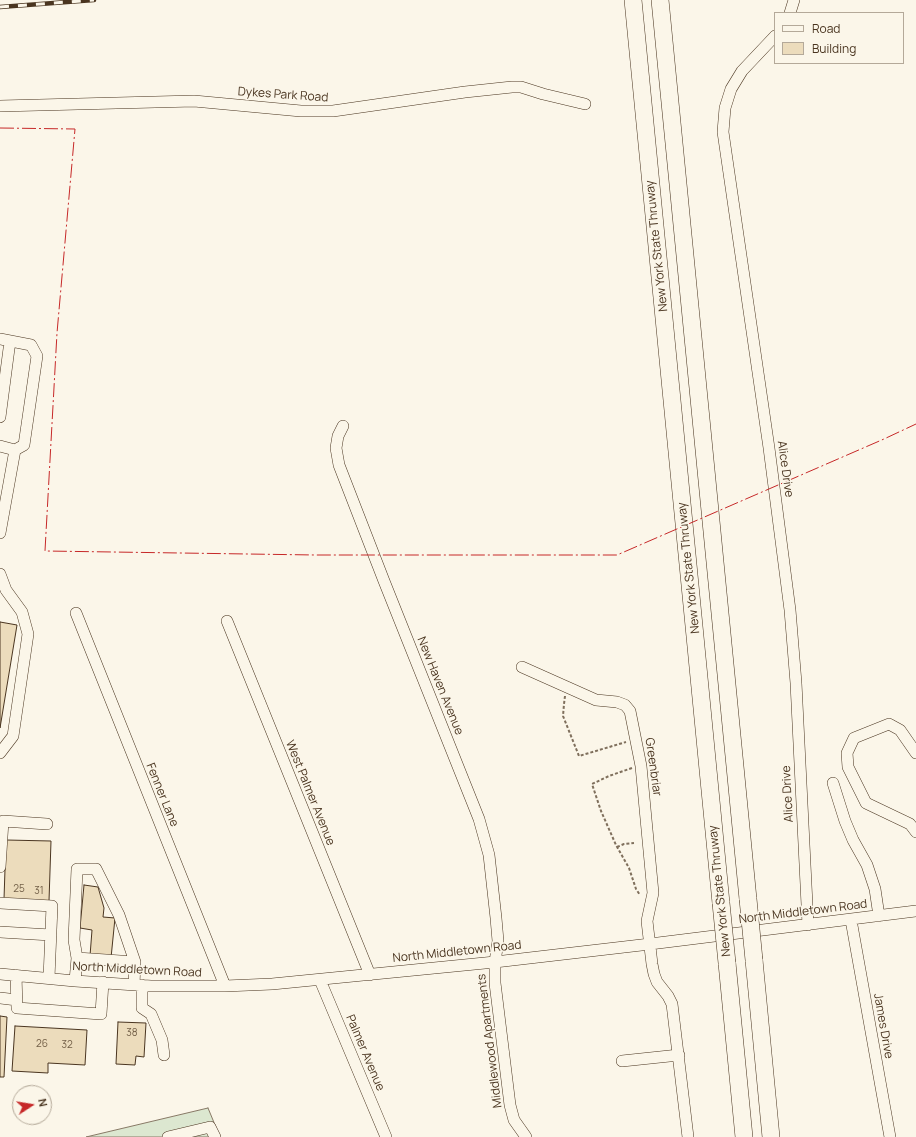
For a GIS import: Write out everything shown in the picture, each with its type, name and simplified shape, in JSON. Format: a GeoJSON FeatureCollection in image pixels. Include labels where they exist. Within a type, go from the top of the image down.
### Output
{"type":"FeatureCollection","features":[{"type":"Feature","properties":{"kind":"highway","name":"New York State Thruway"},"geometry":{"type":"LineString","coordinates":[[633,0],[744,1137]]}},
{"type":"Feature","properties":{"kind":"highway"},"geometry":{"type":"LineString","coordinates":[[660,0],[771,1137]]}},
{"type":"Feature","properties":{"kind":"street"},"geometry":{"type":"LineString","coordinates":[[790,12],[794,0]]}},
{"type":"Feature","properties":{"kind":"street","name":"Alice Drive"},"geometry":{"type":"LineString","coordinates":[[774,37],[742,71],[731,89],[725,108],[724,132],[768,440],[790,610],[796,683],[808,925]]}},
{"type":"Feature","properties":{"kind":"street","name":"Dykes Park Road"},"geometry":{"type":"LineString","coordinates":[[0,106],[194,101],[301,111],[333,111],[457,93],[512,87],[521,87],[585,104]]}},
{"type":"Feature","properties":{"kind":"street"},"geometry":{"type":"LineString","coordinates":[[0,417],[5,340],[31,345],[37,356],[24,445],[14,450],[0,446]]}},
{"type":"Feature","properties":{"kind":"street","name":"New Haven Avenue"},"geometry":{"type":"LineString","coordinates":[[343,426],[338,436],[336,448],[339,465],[479,819],[489,855],[498,941],[495,962]]}},
{"type":"Feature","properties":{"kind":"street"},"geometry":{"type":"LineString","coordinates":[[0,533],[14,450]]}},
{"type":"Feature","properties":{"kind":"street"},"geometry":{"type":"LineString","coordinates":[[0,574],[6,590],[22,612],[28,634],[13,736],[0,753]]}},
{"type":"Feature","properties":{"kind":"street","name":"Fenner Lane"},"geometry":{"type":"LineString","coordinates":[[76,613],[225,986]]}},
{"type":"Feature","properties":{"kind":"street","name":"West Palmer Avenue"},"geometry":{"type":"LineString","coordinates":[[227,621],[370,975]]}},
{"type":"Feature","properties":{"kind":"street","name":"Greenbriar"},"geometry":{"type":"LineString","coordinates":[[522,668],[596,700],[617,702],[625,705],[630,710],[641,766],[653,893],[647,921],[650,944]]}},
{"type":"Feature","properties":{"kind":"street"},"geometry":{"type":"LineString","coordinates":[[916,753],[900,730],[888,724],[854,738],[847,753],[848,767],[866,803],[910,824],[916,832]]}},
{"type":"Feature","properties":{"kind":"street"},"geometry":{"type":"LineString","coordinates":[[833,783],[853,840],[867,865],[874,888],[879,916]]}},
{"type":"Feature","properties":{"kind":"street"},"geometry":{"type":"LineString","coordinates":[[0,867],[3,821],[47,824]]}},
{"type":"Feature","properties":{"kind":"street"},"geometry":{"type":"LineString","coordinates":[[75,981],[77,958],[74,940],[77,869],[96,869],[119,915],[135,962],[142,1008],[151,1014],[162,1040],[164,1056]]}},
{"type":"Feature","properties":{"kind":"street"},"geometry":{"type":"LineString","coordinates":[[0,903],[52,906],[49,978]]}},
{"type":"Feature","properties":{"kind":"street","name":"North Middletown Road"},"geometry":{"type":"LineString","coordinates":[[0,974],[138,985],[225,986],[272,984],[495,962],[916,911]]}},
{"type":"Feature","properties":{"kind":"street","name":"James Drive"},"geometry":{"type":"LineString","coordinates":[[850,920],[890,1137]]}},
{"type":"Feature","properties":{"kind":"street"},"geometry":{"type":"LineString","coordinates":[[0,932],[51,935]]}},
{"type":"Feature","properties":{"kind":"street"},"geometry":{"type":"LineString","coordinates":[[650,944],[654,974],[657,982],[668,996],[672,1004],[688,1137]]}},
{"type":"Feature","properties":{"kind":"street"},"geometry":{"type":"LineString","coordinates":[[77,958],[135,962]]}},
{"type":"Feature","properties":{"kind":"street","name":"Middlewood Apartments"},"geometry":{"type":"LineString","coordinates":[[495,962],[495,983],[510,1105],[514,1120],[526,1137]]}},
{"type":"Feature","properties":{"kind":"street"},"geometry":{"type":"LineString","coordinates":[[16,975],[17,1008],[101,1014],[103,982]]}},
{"type":"Feature","properties":{"kind":"street","name":"Palmer Avenue"},"geometry":{"type":"LineString","coordinates":[[320,980],[386,1137]]}},
{"type":"Feature","properties":{"kind":"street"},"geometry":{"type":"LineString","coordinates":[[0,998],[17,1000]]}},
{"type":"Feature","properties":{"kind":"street"},"geometry":{"type":"LineString","coordinates":[[622,1061],[679,1055]]}},
{"type":"Feature","properties":{"kind":"street"},"geometry":{"type":"LineString","coordinates":[[168,1137],[210,1127],[215,1137]]}},
{"type":"Feature","properties":{"kind":"path"},"geometry":{"type":"LineString","coordinates":[[567,688],[563,716],[579,756],[636,740]]}},
{"type":"Feature","properties":{"kind":"path"},"geometry":{"type":"LineString","coordinates":[[640,895],[636,889],[629,868],[616,847],[601,811],[592,784],[609,776],[641,766]]}},
{"type":"Feature","properties":{"kind":"path"},"geometry":{"type":"LineString","coordinates":[[616,847],[634,843]]}},
{"type":"Feature","properties":{"kind":"green space"},"geometry":{"type":"Polygon","coordinates":[[[208,1108],[220,1137],[86,1137],[208,1108]]]}},
{"type":"Feature","properties":{"kind":"building"},"geometry":{"type":"Polygon","coordinates":[[[0,622],[17,625],[0,728],[0,622]]]}},
{"type":"Feature","properties":{"kind":"building"},"geometry":{"type":"Polygon","coordinates":[[[6,840],[51,841],[49,901],[4,899],[6,840]]]}},
{"type":"Feature","properties":{"kind":"building"},"geometry":{"type":"Polygon","coordinates":[[[84,885],[98,887],[104,908],[103,917],[115,918],[111,958],[90,956],[92,930],[80,928],[84,885]]]}},
{"type":"Feature","properties":{"kind":"building"},"geometry":{"type":"Polygon","coordinates":[[[0,1016],[7,1017],[4,1077],[0,1077],[0,1016]]]}},
{"type":"Feature","properties":{"kind":"building"},"geometry":{"type":"Polygon","coordinates":[[[118,1022],[146,1023],[144,1057],[136,1056],[135,1065],[116,1064],[118,1022]]]}},
{"type":"Feature","properties":{"kind":"building"},"geometry":{"type":"Polygon","coordinates":[[[15,1026],[87,1030],[85,1065],[48,1063],[48,1073],[12,1071],[15,1026]]]}},
{"type":"Feature","properties":{"kind":"railway"},"geometry":{"type":"LineString","coordinates":[[0,7],[94,0]]}},
{"type":"Feature","properties":{"kind":"power"},"geometry":{"type":"LineString","coordinates":[[0,128],[75,129],[57,333],[45,551],[315,555],[617,555],[916,424]]}}]}
